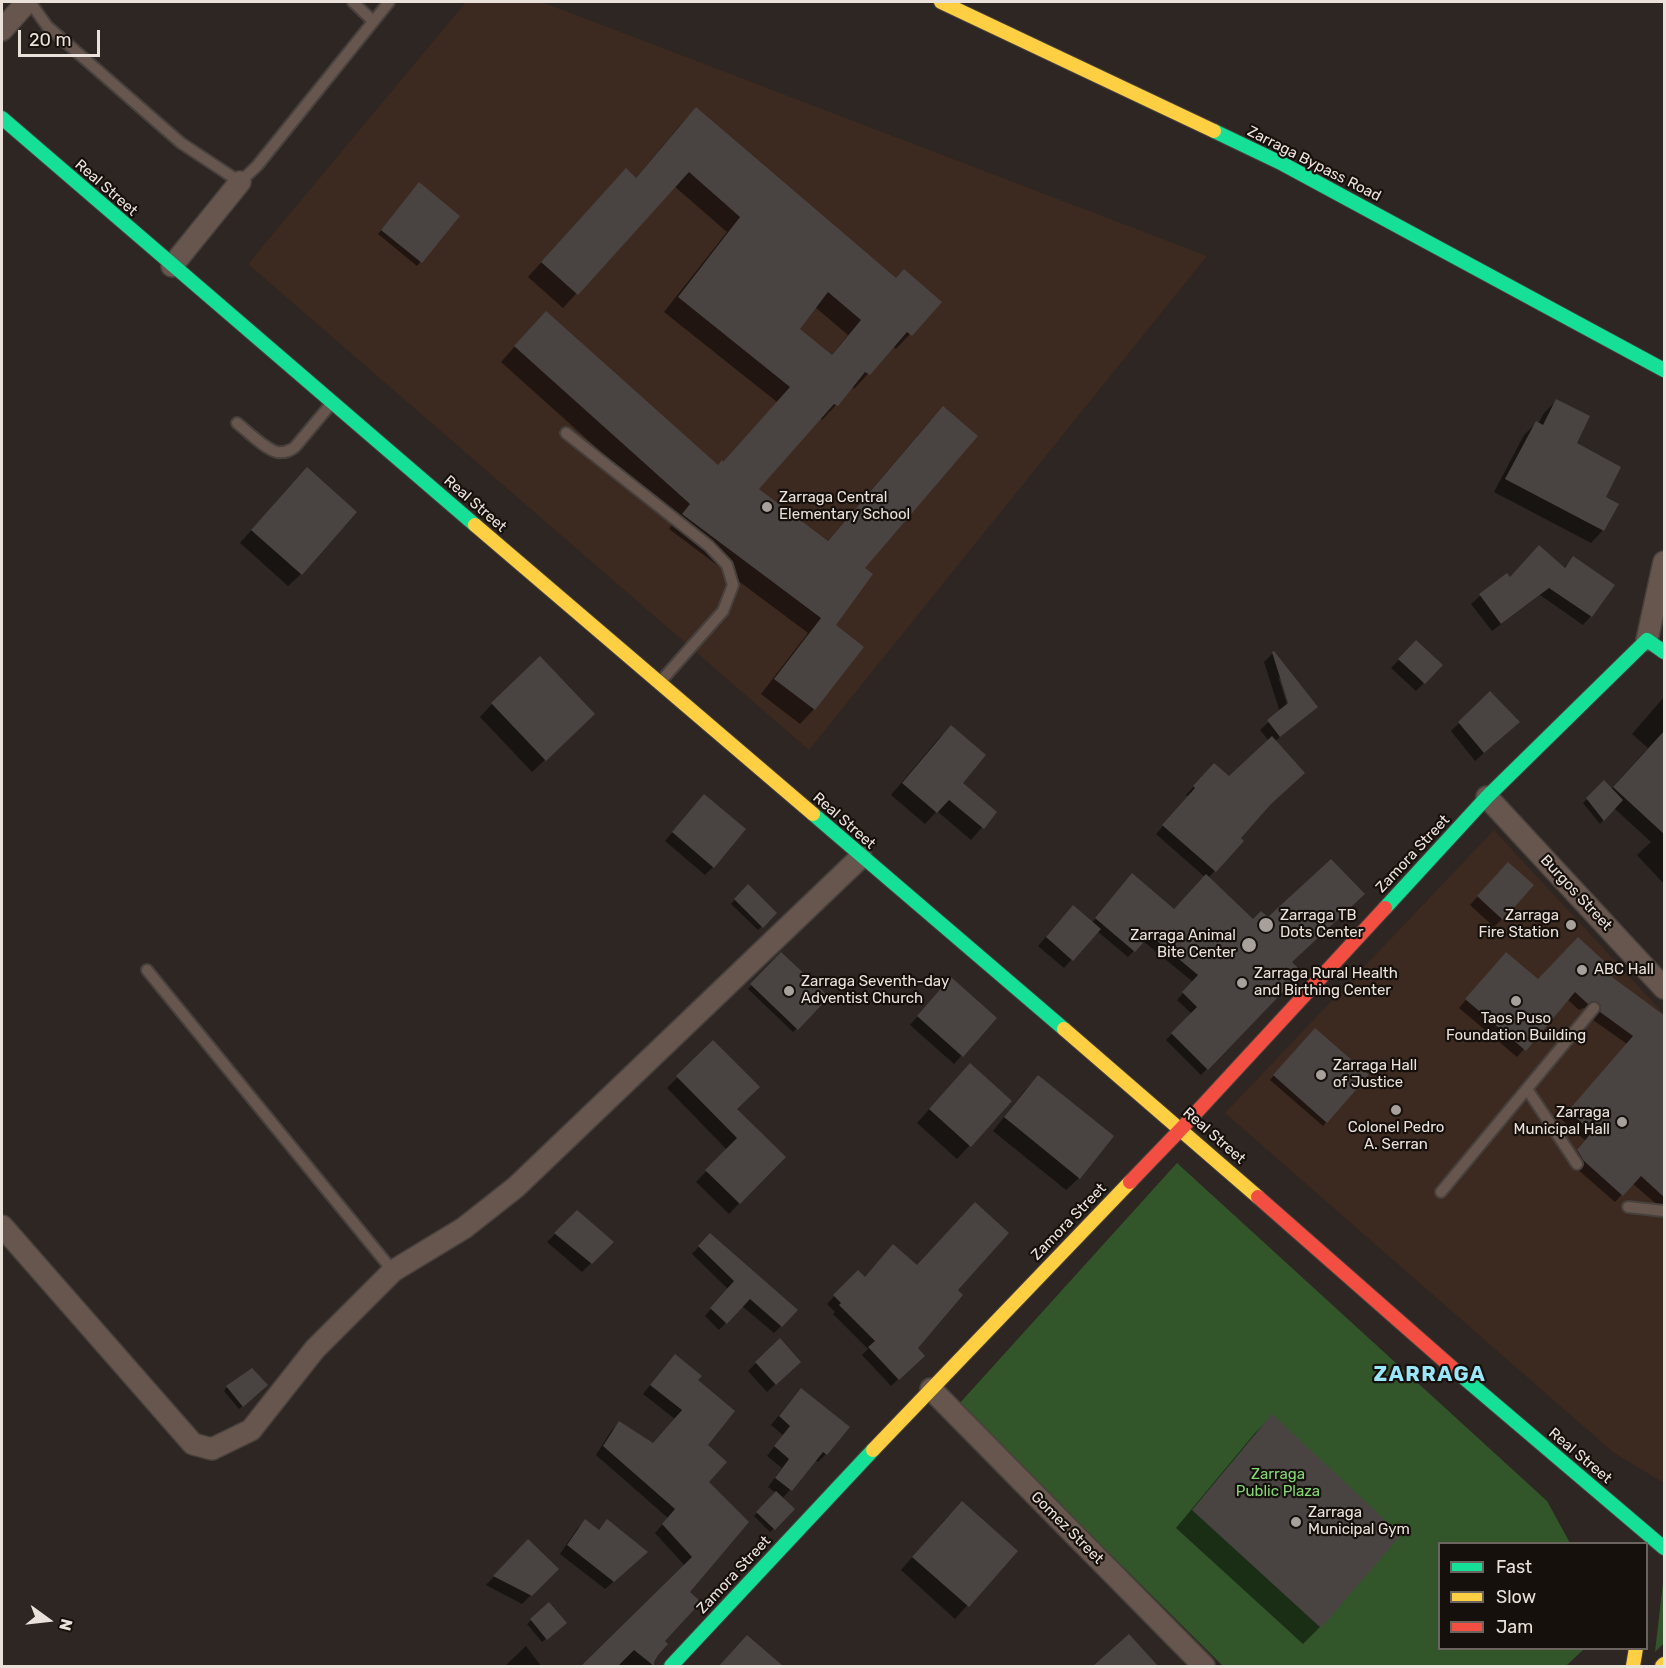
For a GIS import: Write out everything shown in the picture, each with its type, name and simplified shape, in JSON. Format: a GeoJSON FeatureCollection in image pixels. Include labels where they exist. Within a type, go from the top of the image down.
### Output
{"type":"FeatureCollection","features":[{"type":"Feature","properties":{"kind":"main road","name":"Zarraga Bypass Road"},"geometry":{"type":"LineString","coordinates":[[941,2],[1282,164],[1665,370]]}},
{"type":"Feature","properties":{"kind":"main road","name":"Real Street"},"geometry":{"type":"LineString","coordinates":[[2,118],[659,684],[1181,1129],[1428,1348],[1665,1548]]}},
{"type":"Feature","properties":{"kind":"main road"},"geometry":{"type":"LineString","coordinates":[[1647,640],[1665,652]]}},
{"type":"Feature","properties":{"kind":"main road","name":"Zamora Street"},"geometry":{"type":"LineString","coordinates":[[671,1666],[931,1389],[1181,1129],[1487,798],[1647,640]]}},
{"type":"Feature","properties":{"kind":"main road"},"geometry":{"type":"LineString","coordinates":[[1618,1509],[1648,1519]]}},
{"type":"Feature","properties":{"kind":"main road"},"geometry":{"type":"LineString","coordinates":[[1618,1509],[1626,1535]]}},
{"type":"Feature","properties":{"kind":"main road"},"geometry":{"type":"LineString","coordinates":[[1633,1666],[1636,1650]]}},
{"type":"Feature","properties":{"kind":"street"},"geometry":{"type":"LineString","coordinates":[[2,30],[28,2]]}},
{"type":"Feature","properties":{"kind":"street"},"geometry":{"type":"LineString","coordinates":[[172,266],[240,182]]}},
{"type":"Feature","properties":{"kind":"street"},"geometry":{"type":"LineString","coordinates":[[1647,640],[1665,562]]}},
{"type":"Feature","properties":{"kind":"street","name":"Burgos Street"},"geometry":{"type":"LineString","coordinates":[[1487,798],[1665,988]]}},
{"type":"Feature","properties":{"kind":"street"},"geometry":{"type":"LineString","coordinates":[[2,1226],[193,1444],[212,1449],[251,1430],[315,1349],[393,1271],[464,1228],[516,1187],[861,857]]}},
{"type":"Feature","properties":{"kind":"street","name":"Gomez Street"},"geometry":{"type":"LineString","coordinates":[[931,1389],[1204,1666]]}},
{"type":"Feature","properties":{"kind":"lane"},"geometry":{"type":"LineString","coordinates":[[28,2],[48,26],[181,143],[240,182],[257,166],[389,2]]}},
{"type":"Feature","properties":{"kind":"lane"},"geometry":{"type":"LineString","coordinates":[[353,2],[373,21]]}},
{"type":"Feature","properties":{"kind":"lane"},"geometry":{"type":"LineString","coordinates":[[237,423],[276,452],[288,452],[295,447],[332,403]]}},
{"type":"Feature","properties":{"kind":"lane"},"geometry":{"type":"LineString","coordinates":[[566,433],[709,546],[727,565],[733,585],[723,610],[659,684]]}},
{"type":"Feature","properties":{"kind":"lane"},"geometry":{"type":"LineString","coordinates":[[147,970],[393,1271]]}},
{"type":"Feature","properties":{"kind":"lane"},"geometry":{"type":"LineString","coordinates":[[1441,1192],[1594,1008]]}},
{"type":"Feature","properties":{"kind":"lane"},"geometry":{"type":"LineString","coordinates":[[1527,1089],[1577,1164]]}},
{"type":"Feature","properties":{"kind":"lane"},"geometry":{"type":"LineString","coordinates":[[1628,1207],[1665,1211]]}},
{"type":"Feature","properties":{"kind":"shaded area","name":"Zarraga Central Elementary School"},"geometry":{"type":"Polygon","coordinates":[[[466,2],[542,2],[1207,256],[809,750],[248,264],[466,2]]]}},
{"type":"Feature","properties":{"kind":"shaded area"},"geometry":{"type":"Polygon","coordinates":[[[1494,830],[1664,1014],[1664,1483],[1614,1453],[1225,1113],[1494,830]]]}},
{"type":"Feature","properties":{"kind":"green space","name":"Zarraga Public Plaza"},"geometry":{"type":"Polygon","coordinates":[[[1177,1163],[1547,1501],[1569,1542],[1438,1542],[1438,1650],[1583,1650],[1566,1666],[1223,1666],[959,1404],[1177,1163]]]}},
{"type":"Feature","properties":{"kind":"green space"},"geometry":{"type":"Polygon","coordinates":[[[1664,1574],[1664,1643],[1655,1652],[1664,1574]]]}},
{"type":"Feature","properties":{"kind":"building"},"geometry":{"type":"Polygon","coordinates":[[[696,107],[896,278],[904,269],[942,302],[912,336],[907,332],[870,375],[865,372],[838,406],[834,404],[759,489],[828,541],[943,406],[978,436],[865,568],[873,574],[836,625],[864,647],[815,710],[774,679],[821,618],[682,514],[690,504],[514,346],[546,311],[718,465],[790,387],[678,297],[740,217],[689,172],[578,295],[541,262],[626,168],[636,178],[696,107]],[[828,292],[800,329],[832,355],[861,320],[828,292]]]}},
{"type":"Feature","properties":{"kind":"building"},"geometry":{"type":"Polygon","coordinates":[[[419,182],[460,216],[422,263],[381,230],[419,182]]]}},
{"type":"Feature","properties":{"kind":"building"},"geometry":{"type":"Polygon","coordinates":[[[1556,399],[1590,416],[1577,443],[1621,467],[1606,497],[1619,504],[1604,531],[1505,479],[1536,421],[1543,425],[1556,399]]]}},
{"type":"Feature","properties":{"kind":"building"},"geometry":{"type":"Polygon","coordinates":[[[307,467],[357,512],[302,575],[251,530],[307,467]]]}},
{"type":"Feature","properties":{"kind":"building"},"geometry":{"type":"Polygon","coordinates":[[[1539,545],[1565,568],[1573,556],[1615,585],[1592,617],[1549,588],[1501,624],[1479,594],[1507,573],[1510,577],[1539,545]]]}},
{"type":"Feature","properties":{"kind":"building"},"geometry":{"type":"Polygon","coordinates":[[[1416,640],[1443,665],[1425,684],[1398,659],[1416,640]]]}},
{"type":"Feature","properties":{"kind":"building"},"geometry":{"type":"Polygon","coordinates":[[[1274,651],[1318,707],[1280,737],[1267,720],[1288,703],[1272,652],[1274,651]]]}},
{"type":"Feature","properties":{"kind":"building"},"geometry":{"type":"Polygon","coordinates":[[[540,656],[595,714],[546,761],[491,703],[540,656]]]}},
{"type":"Feature","properties":{"kind":"building"},"geometry":{"type":"Polygon","coordinates":[[[1490,691],[1520,722],[1484,753],[1458,722],[1490,691]]]}},
{"type":"Feature","properties":{"kind":"building"},"geometry":{"type":"Polygon","coordinates":[[[951,725],[986,755],[963,783],[997,812],[984,829],[949,800],[937,813],[902,783],[951,725]]]}},
{"type":"Feature","properties":{"kind":"building"},"geometry":{"type":"Polygon","coordinates":[[[1665,730],[1665,835],[1613,787],[1665,730]]]}},
{"type":"Feature","properties":{"kind":"building"},"geometry":{"type":"Polygon","coordinates":[[[1272,736],[1305,773],[1271,804],[1241,838],[1244,841],[1216,872],[1162,825],[1214,763],[1229,776],[1272,736]]]}},
{"type":"Feature","properties":{"kind":"building"},"geometry":{"type":"Polygon","coordinates":[[[1604,780],[1623,800],[1604,821],[1586,798],[1604,780]]]}},
{"type":"Feature","properties":{"kind":"building"},"geometry":{"type":"Polygon","coordinates":[[[704,794],[746,829],[714,868],[672,832],[704,794]]]}},
{"type":"Feature","properties":{"kind":"building"},"geometry":{"type":"Polygon","coordinates":[[[1331,859],[1365,894],[1292,962],[1302,972],[1208,1070],[1171,1033],[1197,1007],[1182,992],[1198,975],[1150,935],[1135,952],[1095,918],[1132,873],[1174,909],[1206,874],[1253,919],[1261,911],[1268,917],[1331,859]]]}},
{"type":"Feature","properties":{"kind":"building"},"geometry":{"type":"Polygon","coordinates":[[[1508,862],[1534,885],[1503,920],[1477,896],[1508,862]]]}},
{"type":"Feature","properties":{"kind":"building"},"geometry":{"type":"Polygon","coordinates":[[[748,884],[777,913],[763,928],[734,899],[748,884]]]}},
{"type":"Feature","properties":{"kind":"building"},"geometry":{"type":"Polygon","coordinates":[[[1073,905],[1101,929],[1073,961],[1046,937],[1073,905]]]}},
{"type":"Feature","properties":{"kind":"building"},"geometry":{"type":"Polygon","coordinates":[[[1578,937],[1616,972],[1612,977],[1665,1016],[1665,1198],[1641,1176],[1623,1196],[1584,1161],[1577,1150],[1592,1132],[1568,1111],[1633,1036],[1600,1012],[1601,1006],[1598,1002],[1592,1001],[1588,1004],[1575,992],[1526,1051],[1465,999],[1506,952],[1538,979],[1578,937]]]}},
{"type":"Feature","properties":{"kind":"building","name":"Zarraga Seventh-day Adventist Church"},"geometry":{"type":"Polygon","coordinates":[[[781,952],[829,997],[798,1030],[750,984],[781,952]]]}},
{"type":"Feature","properties":{"kind":"building"},"geometry":{"type":"Polygon","coordinates":[[[951,977],[997,1018],[963,1057],[917,1016],[951,977]]]}},
{"type":"Feature","properties":{"kind":"building","name":"Zarraga Hall of Justice"},"geometry":{"type":"Polygon","coordinates":[[[1315,1028],[1369,1075],[1327,1123],[1273,1075],[1315,1028]]]}},
{"type":"Feature","properties":{"kind":"building"},"geometry":{"type":"Polygon","coordinates":[[[713,1040],[760,1087],[737,1109],[786,1157],[740,1204],[705,1170],[737,1138],[676,1076],[713,1040]]]}},
{"type":"Feature","properties":{"kind":"building"},"geometry":{"type":"Polygon","coordinates":[[[970,1063],[1012,1101],[971,1147],[929,1109],[970,1063]]]}},
{"type":"Feature","properties":{"kind":"building"},"geometry":{"type":"Polygon","coordinates":[[[1038,1075],[1114,1136],[1080,1179],[1004,1117],[1038,1075]]]}},
{"type":"Feature","properties":{"kind":"building"},"geometry":{"type":"Polygon","coordinates":[[[975,1202],[1009,1233],[958,1290],[963,1295],[918,1348],[925,1356],[899,1380],[868,1347],[875,1341],[839,1305],[841,1303],[833,1295],[858,1270],[865,1277],[893,1244],[917,1265],[975,1202]]]}},
{"type":"Feature","properties":{"kind":"building"},"geometry":{"type":"Polygon","coordinates":[[[577,1210],[614,1242],[592,1264],[554,1233],[577,1210]]]}},
{"type":"Feature","properties":{"kind":"building"},"geometry":{"type":"Polygon","coordinates":[[[710,1233],[798,1310],[782,1327],[750,1299],[727,1324],[710,1308],[734,1281],[698,1246],[710,1233]]]}},
{"type":"Feature","properties":{"kind":"building"},"geometry":{"type":"Polygon","coordinates":[[[780,1338],[801,1362],[776,1385],[755,1362],[780,1338]]]}},
{"type":"Feature","properties":{"kind":"building"},"geometry":{"type":"Polygon","coordinates":[[[675,1354],[702,1376],[698,1380],[735,1411],[708,1445],[727,1462],[709,1482],[749,1522],[690,1592],[701,1602],[665,1641],[668,1644],[658,1655],[654,1666],[634,1650],[618,1666],[581,1666],[692,1557],[662,1524],[675,1509],[603,1446],[619,1421],[653,1443],[682,1410],[650,1385],[675,1354]]]}},
{"type":"Feature","properties":{"kind":"building"},"geometry":{"type":"Polygon","coordinates":[[[252,1368],[268,1385],[243,1407],[226,1386],[252,1368]]]}},
{"type":"Feature","properties":{"kind":"building"},"geometry":{"type":"Polygon","coordinates":[[[801,1388],[850,1427],[827,1455],[823,1452],[792,1491],[775,1478],[789,1459],[774,1446],[790,1426],[779,1416],[801,1388]]]}},
{"type":"Feature","properties":{"kind":"building","name":"Zarraga Municipal Gym"},"geometry":{"type":"Polygon","coordinates":[[[1272,1414],[1401,1535],[1321,1628],[1192,1510],[1272,1414]]]}},
{"type":"Feature","properties":{"kind":"building"},"geometry":{"type":"Polygon","coordinates":[[[776,1491],[795,1509],[775,1530],[756,1512],[776,1491]]]}},
{"type":"Feature","properties":{"kind":"building"},"geometry":{"type":"Polygon","coordinates":[[[962,1501],[1018,1551],[969,1607],[912,1557],[962,1501]]]}},
{"type":"Feature","properties":{"kind":"building"},"geometry":{"type":"Polygon","coordinates":[[[585,1519],[599,1530],[607,1519],[648,1552],[614,1582],[567,1545],[585,1519]]]}},
{"type":"Feature","properties":{"kind":"building"},"geometry":{"type":"Polygon","coordinates":[[[528,1539],[559,1569],[532,1596],[493,1576],[528,1539]]]}},
{"type":"Feature","properties":{"kind":"building"},"geometry":{"type":"Polygon","coordinates":[[[549,1602],[567,1623],[547,1640],[530,1619],[549,1602]]]}},
{"type":"Feature","properties":{"kind":"building"},"geometry":{"type":"Polygon","coordinates":[[[1129,1634],[1158,1666],[1093,1666],[1129,1634]]]}},
{"type":"Feature","properties":{"kind":"building"},"geometry":{"type":"Polygon","coordinates":[[[747,1635],[783,1666],[719,1666],[747,1635]]]}},
{"type":"Feature","properties":{"kind":"traffic: fast"},"geometry":{"type":"LineString","coordinates":[[2,118],[475,525]]}},
{"type":"Feature","properties":{"kind":"traffic: fast"},"geometry":{"type":"LineString","coordinates":[[1214,131],[1283,164],[1664,370]]}},
{"type":"Feature","properties":{"kind":"traffic: fast"},"geometry":{"type":"LineString","coordinates":[[1385,908],[1487,797],[1647,640],[1664,652]]}},
{"type":"Feature","properties":{"kind":"traffic: fast"},"geometry":{"type":"LineString","coordinates":[[813,814],[1064,1029]]}},
{"type":"Feature","properties":{"kind":"traffic: fast"},"geometry":{"type":"LineString","coordinates":[[1457,1372],[1664,1548]]}},
{"type":"Feature","properties":{"kind":"traffic: fast"},"geometry":{"type":"LineString","coordinates":[[671,1666],[873,1450]]}},
{"type":"Feature","properties":{"kind":"traffic: slow"},"geometry":{"type":"LineString","coordinates":[[941,2],[1214,131]]}},
{"type":"Feature","properties":{"kind":"traffic: slow"},"geometry":{"type":"LineString","coordinates":[[475,525],[813,814]]}},
{"type":"Feature","properties":{"kind":"traffic: slow"},"geometry":{"type":"LineString","coordinates":[[1064,1029],[1258,1197]]}},
{"type":"Feature","properties":{"kind":"traffic: slow"},"geometry":{"type":"LineString","coordinates":[[873,1450],[1130,1182]]}},
{"type":"Feature","properties":{"kind":"traffic: slow"},"geometry":{"type":"LineString","coordinates":[[1633,1666],[1636,1650]]}},
{"type":"Feature","properties":{"kind":"traffic: jam"},"geometry":{"type":"LineString","coordinates":[[1130,1182],[1385,908]]}},
{"type":"Feature","properties":{"kind":"traffic: jam"},"geometry":{"type":"LineString","coordinates":[[1258,1197],[1457,1372]]}},
{"type":"Feature","properties":{"kind":"place","name":"Zarraga Central Elementary School"},"geometry":{"type":"Point","coordinates":[767,507]}},
{"type":"Feature","properties":{"kind":"place","name":"Zarraga TB Dots Center"},"geometry":{"type":"Point","coordinates":[1266,925]}},
{"type":"Feature","properties":{"kind":"place","name":"Zarraga Fire Station"},"geometry":{"type":"Point","coordinates":[1571,925]}},
{"type":"Feature","properties":{"kind":"place","name":"Zarraga Animal Bite Center"},"geometry":{"type":"Point","coordinates":[1249,945]}},
{"type":"Feature","properties":{"kind":"place","name":"ABC Hall"},"geometry":{"type":"Point","coordinates":[1582,970]}},
{"type":"Feature","properties":{"kind":"place","name":"Zarraga Rural Health and Birthing Center"},"geometry":{"type":"Point","coordinates":[1242,983]}},
{"type":"Feature","properties":{"kind":"place","name":"Zarraga Seventh-day Adventist Church"},"geometry":{"type":"Point","coordinates":[789,991]}},
{"type":"Feature","properties":{"kind":"place","name":"Taos Puso Foundation Building"},"geometry":{"type":"Point","coordinates":[1516,1001]}},
{"type":"Feature","properties":{"kind":"place","name":"Zarraga Hall of Justice"},"geometry":{"type":"Point","coordinates":[1321,1075]}},
{"type":"Feature","properties":{"kind":"place","name":"Colonel Pedro A. Serran"},"geometry":{"type":"Point","coordinates":[1396,1110]}},
{"type":"Feature","properties":{"kind":"place","name":"Zarraga Municipal Hall"},"geometry":{"type":"Point","coordinates":[1622,1122]}},
{"type":"Feature","properties":{"kind":"place","name":"Zarraga Municipal Gym"},"geometry":{"type":"Point","coordinates":[1296,1522]}},
{"type":"Feature","properties":{"kind":"district","name":"ZARRAGA"},"geometry":{"type":"Point","coordinates":[1430,1375]}}]}
